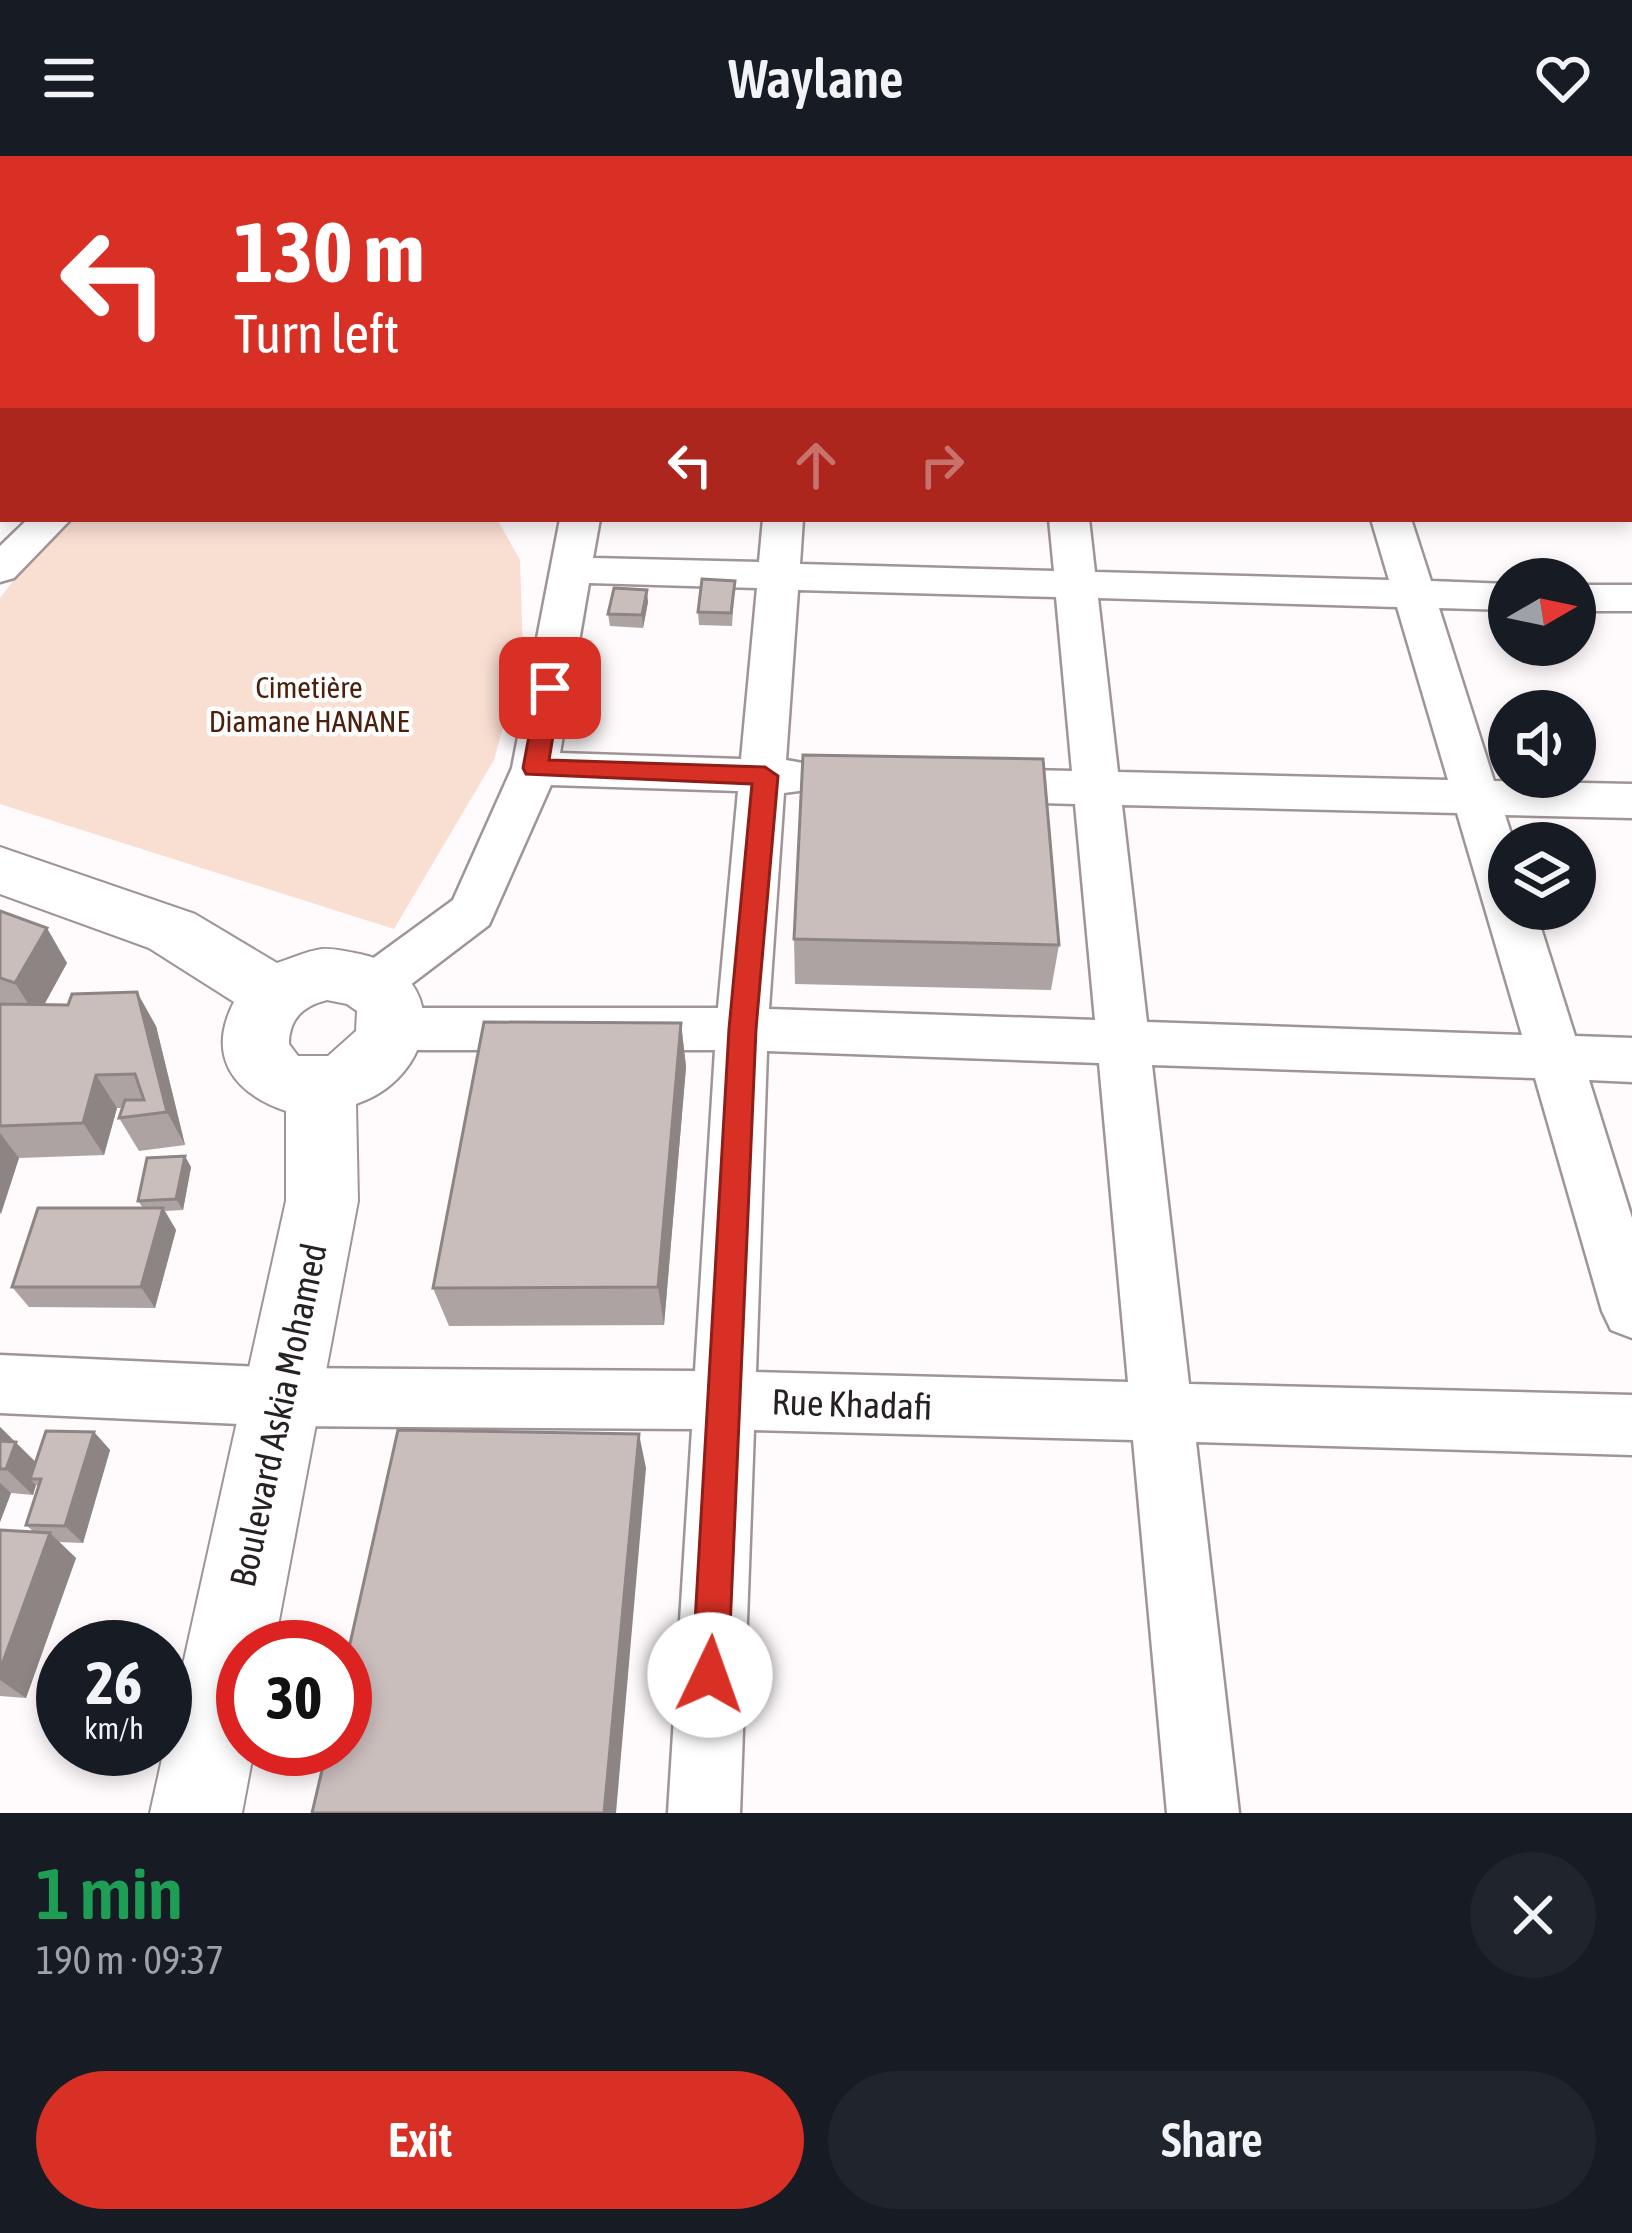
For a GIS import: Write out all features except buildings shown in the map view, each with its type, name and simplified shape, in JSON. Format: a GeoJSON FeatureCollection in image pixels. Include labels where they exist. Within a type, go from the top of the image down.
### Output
{"type":"FeatureCollection","features":[{"type":"Feature","properties":{"kind":"street"},"geometry":{"type":"LineString","coordinates":[[0,569],[48,522]]}},
{"type":"Feature","properties":{"kind":"street"},"geometry":{"type":"LineString","coordinates":[[580,522],[535,768],[472,912],[384,1007],[385,1049],[368,1066],[320,1086],[293,1085],[270,1075],[256,1058],[253,1036],[260,1015],[276,995],[300,980],[327,974],[353,975],[384,1007],[742,1029],[1632,1060]]}},
{"type":"Feature","properties":{"kind":"street"},"geometry":{"type":"LineString","coordinates":[[704,1813],[742,1029],[783,522]]}},
{"type":"Feature","properties":{"kind":"street"},"geometry":{"type":"LineString","coordinates":[[1069,522],[1203,1813]]}},
{"type":"Feature","properties":{"kind":"street"},"geometry":{"type":"LineString","coordinates":[[1392,522],[1488,838]]}},
{"type":"Feature","properties":{"kind":"street"},"geometry":{"type":"LineString","coordinates":[[572,570],[1488,597]]}},
{"type":"Feature","properties":{"kind":"street"},"geometry":{"type":"LineString","coordinates":[[1596,598],[1632,598]]}},
{"type":"Feature","properties":{"kind":"street"},"geometry":{"type":"LineString","coordinates":[[535,768],[836,779]]}},
{"type":"Feature","properties":{"kind":"street"},"geometry":{"type":"LineString","coordinates":[[931,783],[1632,801]]}},
{"type":"Feature","properties":{"kind":"street"},"geometry":{"type":"LineString","coordinates":[[0,870],[172,932],[276,995]]}},
{"type":"Feature","properties":{"kind":"street"},"geometry":{"type":"LineString","coordinates":[[1516,930],[1632,1311]]}},
{"type":"Feature","properties":{"kind":"street","name":"Boulevard Askia Mohamed"},"geometry":{"type":"LineString","coordinates":[[196,1813],[322,1201],[320,1086]]}},
{"type":"Feature","properties":{"kind":"street","name":"Rue Khadafi"},"geometry":{"type":"LineString","coordinates":[[0,1384],[284,1396],[722,1400],[1632,1425]]}},
{"type":"Feature","properties":{"kind":"green space","name":"Cimetière Diamane HANANE"},"geometry":{"type":"Polygon","coordinates":[[[58,522],[499,522],[520,560],[523,656],[494,760],[394,929],[0,804],[0,598],[58,522]]]}},
{"type":"Feature","properties":{"kind":"route"},"geometry":{"type":"LineString","coordinates":[[550,688],[535,768],[765,776],[742,1029],[710,1675]]}}]}
